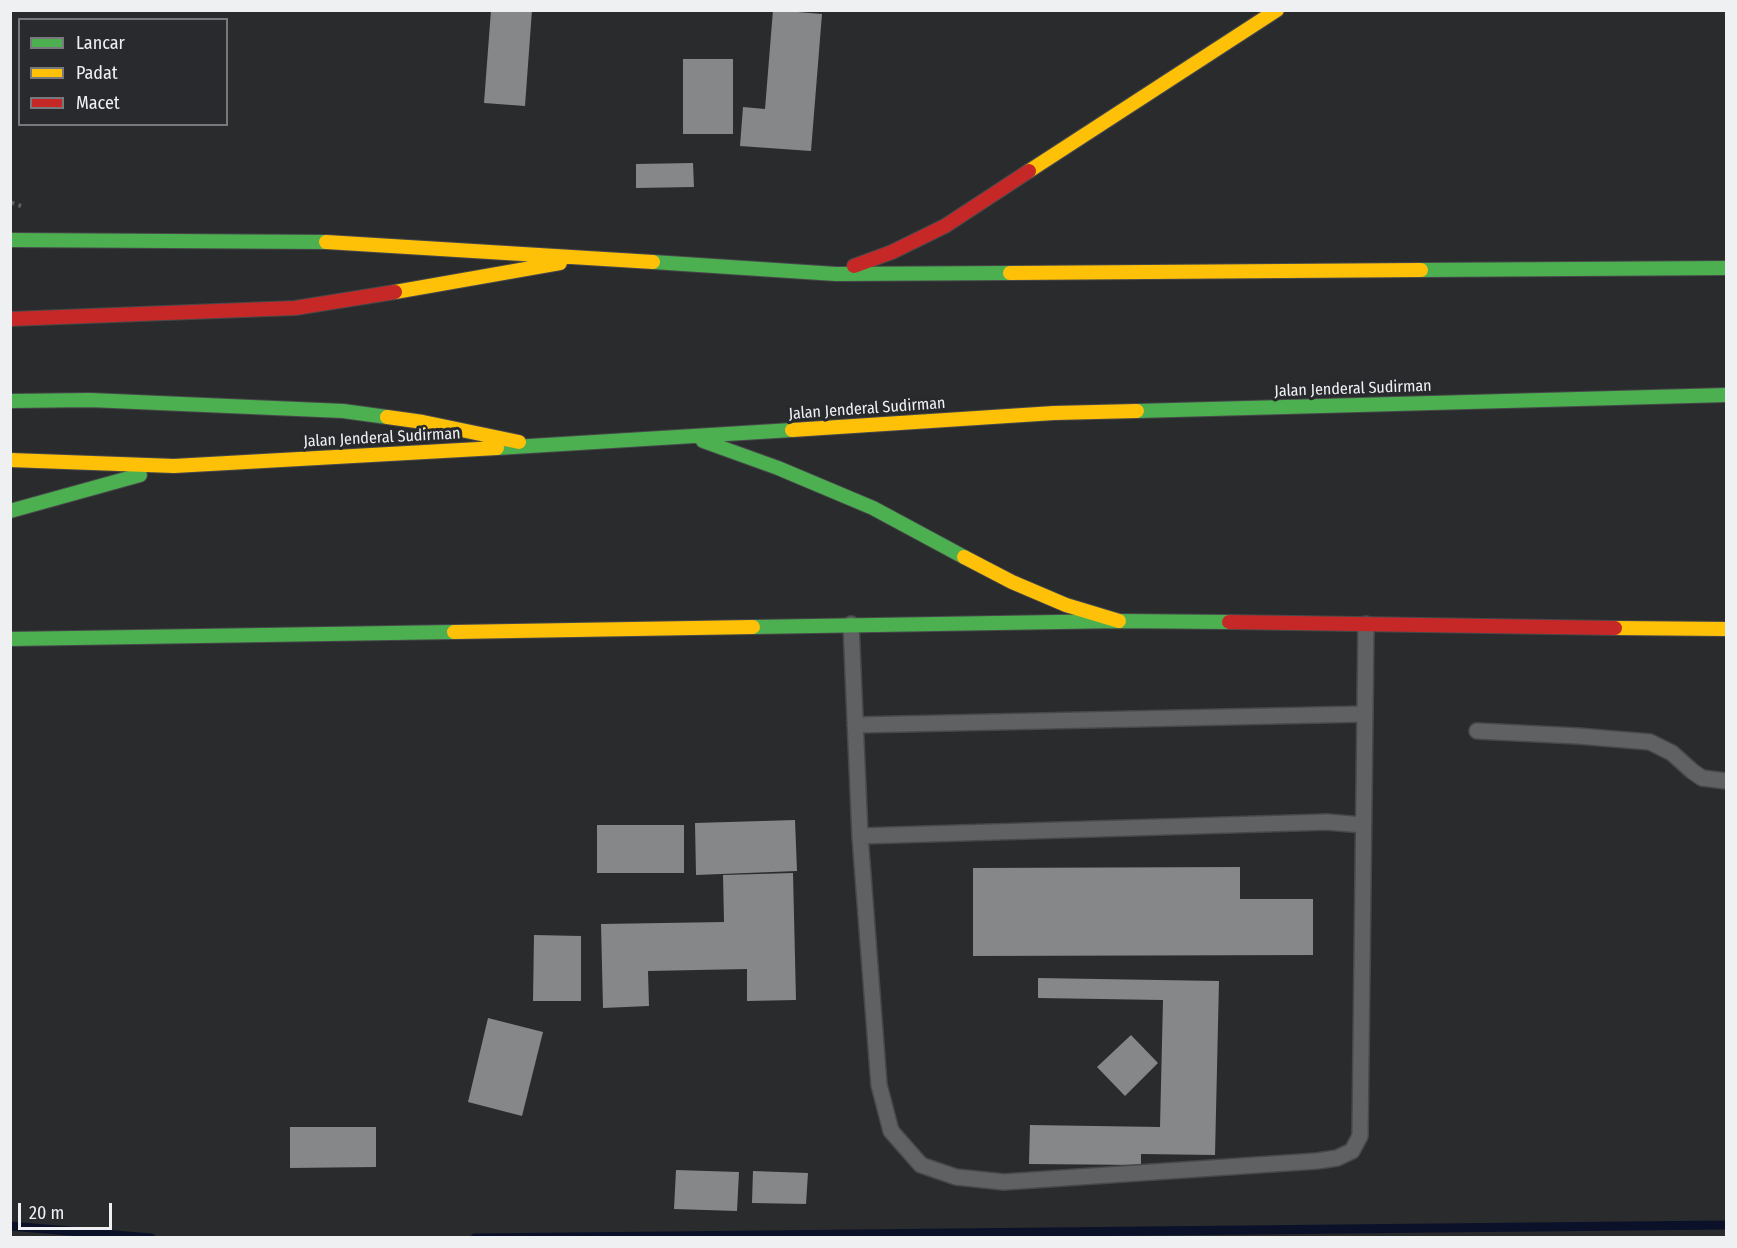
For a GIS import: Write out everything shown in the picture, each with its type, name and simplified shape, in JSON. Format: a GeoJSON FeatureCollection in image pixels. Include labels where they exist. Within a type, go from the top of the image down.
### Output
{"type":"FeatureCollection","features":[{"type":"Feature","properties":{"kind":"main road"},"geometry":{"type":"LineString","coordinates":[[836,274],[892,252],[945,226],[1277,10]]}},
{"type":"Feature","properties":{"kind":"main road"},"geometry":{"type":"LineString","coordinates":[[10,240],[327,242],[836,274],[1726,268]]}},
{"type":"Feature","properties":{"kind":"main road"},"geometry":{"type":"LineString","coordinates":[[10,318],[295,308],[587,258]]}},
{"type":"Feature","properties":{"kind":"main road","name":"Jalan Jenderal Sudirman"},"geometry":{"type":"LineString","coordinates":[[10,460],[174,466],[1054,413],[1726,395]]}},
{"type":"Feature","properties":{"kind":"main road"},"geometry":{"type":"LineString","coordinates":[[10,401],[90,400],[343,411],[423,422],[536,445]]}},
{"type":"Feature","properties":{"kind":"main road"},"geometry":{"type":"LineString","coordinates":[[690,436],[778,468],[873,508],[1012,582],[1066,605],[1119,621]]}},
{"type":"Feature","properties":{"kind":"main road"},"geometry":{"type":"LineString","coordinates":[[10,511],[35,502],[174,466]]}},
{"type":"Feature","properties":{"kind":"main road"},"geometry":{"type":"LineString","coordinates":[[10,639],[1119,621],[1726,629]]}},
{"type":"Feature","properties":{"kind":"lane"},"geometry":{"type":"LineString","coordinates":[[851,624],[860,836],[879,1085],[891,1131],[921,1165],[956,1177],[1004,1182],[1317,1161],[1336,1158],[1352,1151],[1360,1136],[1366,624]]}},
{"type":"Feature","properties":{"kind":"lane"},"geometry":{"type":"LineString","coordinates":[[855,725],[1365,714]]}},
{"type":"Feature","properties":{"kind":"lane"},"geometry":{"type":"LineString","coordinates":[[1477,731],[1650,742],[1672,753],[1702,778],[1726,781]]}},
{"type":"Feature","properties":{"kind":"lane"},"geometry":{"type":"LineString","coordinates":[[860,836],[1327,822],[1363,825]]}},
{"type":"Feature","properties":{"kind":"building"},"geometry":{"type":"Polygon","coordinates":[[[491,10],[532,10],[525,106],[484,103],[491,10]]]}},
{"type":"Feature","properties":{"kind":"building"},"geometry":{"type":"Polygon","coordinates":[[[773,10],[822,14],[811,151],[740,146],[743,107],[765,109],[773,10]]]}},
{"type":"Feature","properties":{"kind":"building"},"geometry":{"type":"Polygon","coordinates":[[[683,59],[733,59],[733,134],[683,134],[683,59]]]}},
{"type":"Feature","properties":{"kind":"building"},"geometry":{"type":"Polygon","coordinates":[[[693,163],[694,187],[636,188],[636,164],[693,163]]]}},
{"type":"Feature","properties":{"kind":"building"},"geometry":{"type":"Polygon","coordinates":[[[795,820],[797,871],[696,875],[695,823],[795,820]]]}},
{"type":"Feature","properties":{"kind":"building"},"geometry":{"type":"Polygon","coordinates":[[[597,825],[684,825],[684,873],[597,873],[597,825]]]}},
{"type":"Feature","properties":{"kind":"building"},"geometry":{"type":"Polygon","coordinates":[[[1240,867],[1240,899],[1313,899],[1313,955],[973,956],[973,868],[1240,867]]]}},
{"type":"Feature","properties":{"kind":"building"},"geometry":{"type":"Polygon","coordinates":[[[793,873],[796,1000],[747,1001],[747,969],[648,971],[649,1006],[603,1008],[601,924],[724,922],[723,875],[793,873]]]}},
{"type":"Feature","properties":{"kind":"building"},"geometry":{"type":"Polygon","coordinates":[[[534,935],[581,936],[581,1001],[533,1001],[534,935]]]}},
{"type":"Feature","properties":{"kind":"building"},"geometry":{"type":"Polygon","coordinates":[[[1038,978],[1219,981],[1215,1155],[1141,1154],[1141,1165],[1029,1164],[1030,1125],[1160,1127],[1163,1000],[1038,998],[1038,978]]]}},
{"type":"Feature","properties":{"kind":"building"},"geometry":{"type":"Polygon","coordinates":[[[488,1018],[543,1032],[522,1116],[468,1102],[488,1018]]]}},
{"type":"Feature","properties":{"kind":"building"},"geometry":{"type":"Polygon","coordinates":[[[1131,1035],[1158,1063],[1125,1096],[1097,1067],[1131,1035]]]}},
{"type":"Feature","properties":{"kind":"building"},"geometry":{"type":"Polygon","coordinates":[[[290,1127],[376,1127],[376,1167],[290,1168],[290,1127]]]}},
{"type":"Feature","properties":{"kind":"building"},"geometry":{"type":"Polygon","coordinates":[[[676,1170],[739,1172],[737,1211],[674,1209],[676,1170]]]}},
{"type":"Feature","properties":{"kind":"building"},"geometry":{"type":"Polygon","coordinates":[[[753,1171],[808,1173],[806,1204],[752,1203],[753,1171]]]}},
{"type":"Feature","properties":{"kind":"waterway"},"geometry":{"type":"LineString","coordinates":[[475,1238],[1726,1225]]}},
{"type":"Feature","properties":{"kind":"waterway"},"geometry":{"type":"LineString","coordinates":[[10,1226],[151,1238]]}},
{"type":"Feature","properties":{"kind":"traffic: fast"},"geometry":{"type":"LineString","coordinates":[[10,240],[326,242]]}},
{"type":"Feature","properties":{"kind":"traffic: fast"},"geometry":{"type":"LineString","coordinates":[[653,262],[836,274],[1010,273]]}},
{"type":"Feature","properties":{"kind":"traffic: fast"},"geometry":{"type":"LineString","coordinates":[[1421,270],[1726,268]]}},
{"type":"Feature","properties":{"kind":"traffic: fast"},"geometry":{"type":"LineString","coordinates":[[1137,411],[1726,395]]}},
{"type":"Feature","properties":{"kind":"traffic: fast"},"geometry":{"type":"LineString","coordinates":[[10,401],[90,400],[343,411],[387,417]]}},
{"type":"Feature","properties":{"kind":"traffic: fast"},"geometry":{"type":"LineString","coordinates":[[497,448],[792,430]]}},
{"type":"Feature","properties":{"kind":"traffic: fast"},"geometry":{"type":"LineString","coordinates":[[703,441],[778,468],[873,508],[964,557]]}},
{"type":"Feature","properties":{"kind":"traffic: fast"},"geometry":{"type":"LineString","coordinates":[[10,511],[140,475]]}},
{"type":"Feature","properties":{"kind":"traffic: fast"},"geometry":{"type":"LineString","coordinates":[[753,627],[1119,621],[1229,622]]}},
{"type":"Feature","properties":{"kind":"traffic: fast"},"geometry":{"type":"LineString","coordinates":[[10,639],[454,632]]}},
{"type":"Feature","properties":{"kind":"traffic: slow"},"geometry":{"type":"LineString","coordinates":[[1029,171],[1277,10]]}},
{"type":"Feature","properties":{"kind":"traffic: slow"},"geometry":{"type":"LineString","coordinates":[[326,242],[653,262]]}},
{"type":"Feature","properties":{"kind":"traffic: slow"},"geometry":{"type":"LineString","coordinates":[[395,292],[560,263]]}},
{"type":"Feature","properties":{"kind":"traffic: slow"},"geometry":{"type":"LineString","coordinates":[[1010,273],[1421,270]]}},
{"type":"Feature","properties":{"kind":"traffic: slow"},"geometry":{"type":"LineString","coordinates":[[792,430],[1054,413],[1137,411]]}},
{"type":"Feature","properties":{"kind":"traffic: slow"},"geometry":{"type":"LineString","coordinates":[[387,417],[519,442]]}},
{"type":"Feature","properties":{"kind":"traffic: slow"},"geometry":{"type":"LineString","coordinates":[[10,460],[174,466],[497,448]]}},
{"type":"Feature","properties":{"kind":"traffic: slow"},"geometry":{"type":"LineString","coordinates":[[964,557],[1012,582],[1066,605],[1119,621]]}},
{"type":"Feature","properties":{"kind":"traffic: slow"},"geometry":{"type":"LineString","coordinates":[[454,632],[753,627]]}},
{"type":"Feature","properties":{"kind":"traffic: slow"},"geometry":{"type":"LineString","coordinates":[[1615,628],[1726,629]]}},
{"type":"Feature","properties":{"kind":"traffic: jam"},"geometry":{"type":"LineString","coordinates":[[854,266],[892,252],[945,226],[1029,171]]}},
{"type":"Feature","properties":{"kind":"traffic: jam"},"geometry":{"type":"LineString","coordinates":[[10,319],[295,308],[395,292]]}},
{"type":"Feature","properties":{"kind":"traffic: jam"},"geometry":{"type":"LineString","coordinates":[[1229,622],[1615,628]]}}]}
